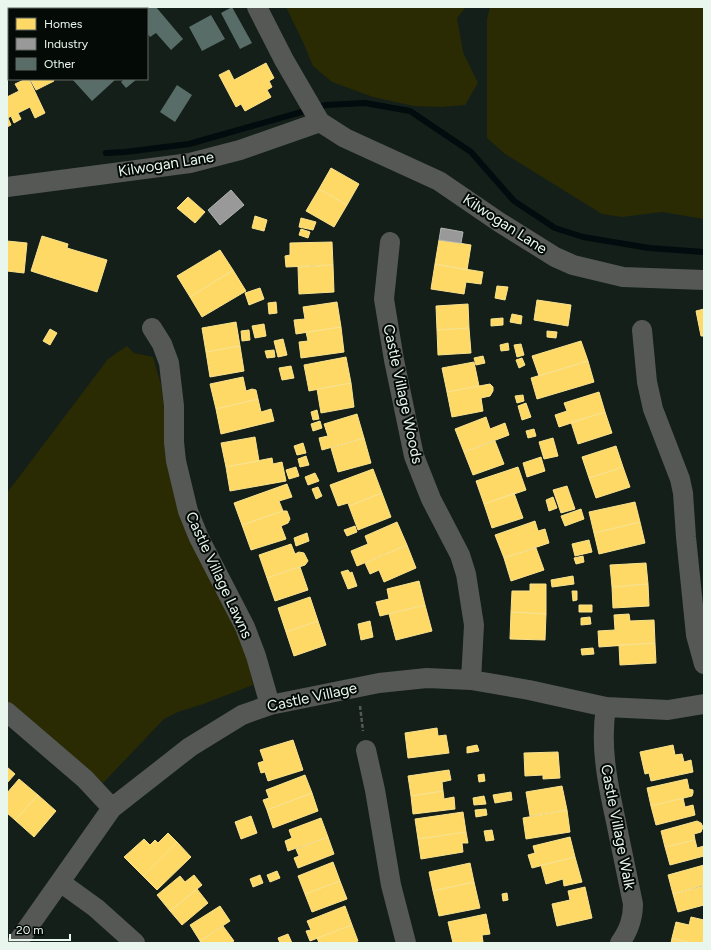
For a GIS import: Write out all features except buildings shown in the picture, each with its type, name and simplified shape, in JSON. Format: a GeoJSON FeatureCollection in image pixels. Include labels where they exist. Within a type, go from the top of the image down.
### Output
{"type":"FeatureCollection","features":[{"type":"Feature","properties":{"kind":"street"},"geometry":{"type":"LineString","coordinates":[[257,7],[284,60],[318,118]]}},
{"type":"Feature","properties":{"kind":"street","name":"Kilwogan Lane"},"geometry":{"type":"LineString","coordinates":[[7,187],[190,163],[240,150],[318,118],[345,138],[439,181],[505,226],[555,257],[573,266],[623,277],[704,280]]}},
{"type":"Feature","properties":{"kind":"street","name":"Castle Village Woods"},"geometry":{"type":"LineString","coordinates":[[390,242],[384,299],[394,360],[414,456],[431,499],[460,555],[466,574],[474,624],[471,680]]}},
{"type":"Feature","properties":{"kind":"street","name":"Castle Village Lawns"},"geometry":{"type":"LineString","coordinates":[[152,328],[162,344],[169,363],[174,406],[174,442],[176,461],[188,511],[245,627],[256,656],[270,705]]}},
{"type":"Feature","properties":{"kind":"street"},"geometry":{"type":"LineString","coordinates":[[642,330],[647,382],[653,409],[680,479],[683,493],[696,635],[704,664]]}},
{"type":"Feature","properties":{"kind":"street","name":"Castle Village"},"geometry":{"type":"LineString","coordinates":[[17,943],[112,808],[190,746],[242,715],[270,705],[379,683],[427,678],[471,680],[529,690],[606,707],[668,710],[704,704]]}},
{"type":"Feature","properties":{"kind":"street","name":"Castle Village Walk"},"geometry":{"type":"LineString","coordinates":[[606,707],[603,731],[605,764],[611,802],[633,904],[632,918],[627,933],[620,943]]}},
{"type":"Feature","properties":{"kind":"street"},"geometry":{"type":"LineString","coordinates":[[7,712],[85,780],[112,808]]}},
{"type":"Feature","properties":{"kind":"street"},"geometry":{"type":"LineString","coordinates":[[366,750],[375,790],[391,885],[406,943]]}},
{"type":"Feature","properties":{"kind":"street"},"geometry":{"type":"LineString","coordinates":[[60,882],[96,908],[135,943]]}},
{"type":"Feature","properties":{"kind":"path"},"geometry":{"type":"LineString","coordinates":[[360,704],[366,750]]}},
{"type":"Feature","properties":{"kind":"shaded area"},"geometry":{"type":"Polygon","coordinates":[[[286,7],[466,7],[457,18],[463,52],[478,83],[465,105],[441,107],[414,106],[373,97],[332,82],[313,66],[286,7]]]}},
{"type":"Feature","properties":{"kind":"shaded area"},"geometry":{"type":"Polygon","coordinates":[[[490,7],[704,7],[704,219],[662,212],[622,217],[602,214],[505,154],[487,138],[487,19],[490,7]]]}},
{"type":"Feature","properties":{"kind":"shaded area"},"geometry":{"type":"Polygon","coordinates":[[[127,346],[134,353],[153,357],[161,385],[164,408],[228,613],[247,657],[253,685],[178,712],[164,719],[103,783],[48,735],[7,702],[7,493],[108,359],[127,346]]]}},
{"type":"Feature","properties":{"kind":"waterway"},"geometry":{"type":"LineString","coordinates":[[106,153],[189,144],[326,105],[365,103],[410,111],[471,152],[514,201],[555,228],[583,237],[649,248],[704,252]]}}]}
